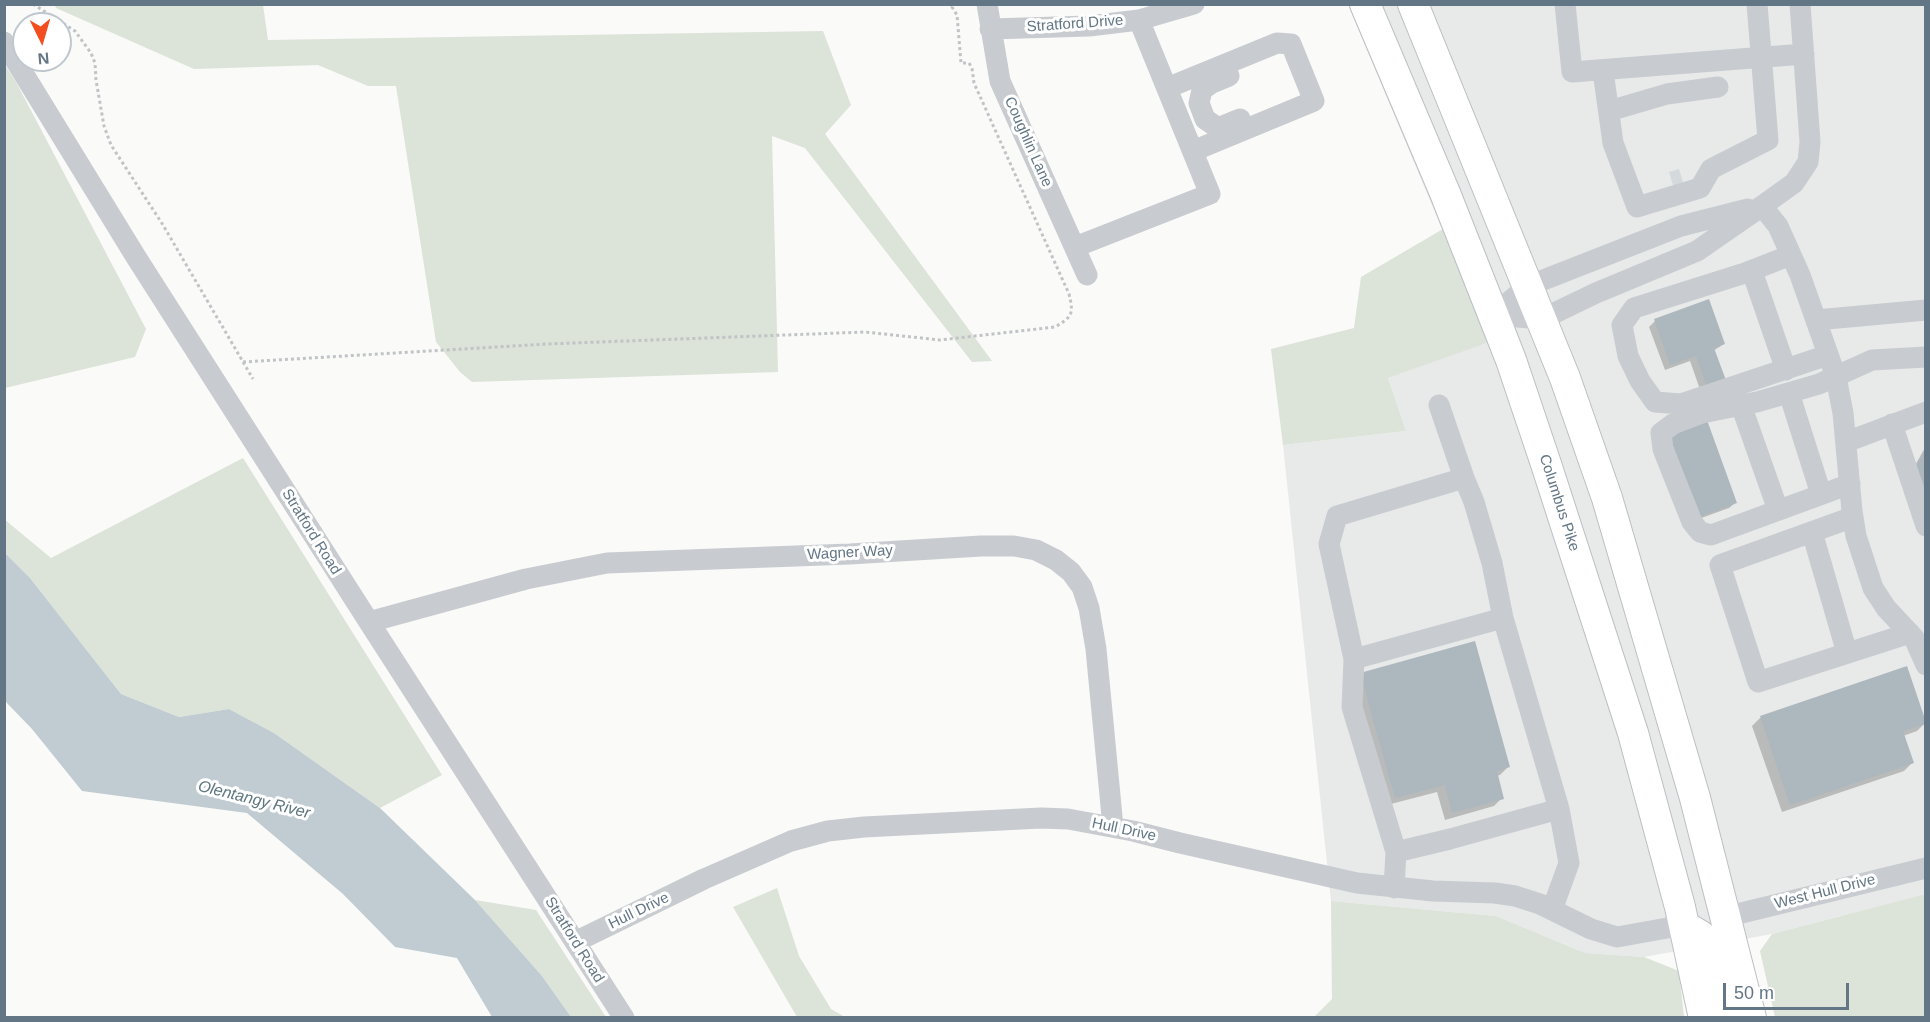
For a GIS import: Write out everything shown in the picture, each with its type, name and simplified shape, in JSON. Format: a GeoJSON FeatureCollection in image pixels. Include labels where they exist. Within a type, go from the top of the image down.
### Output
{"type":"FeatureCollection","features":[{"type":"Feature","properties":{"kind":"highway","name":"Columbus Pike"},"geometry":{"type":"LineString","coordinates":[[1365,4],[1445,193],[1511,360],[1539,443],[1621,694],[1684,925],[1704,1017]]}},
{"type":"Feature","properties":{"kind":"highway"},"geometry":{"type":"LineString","coordinates":[[1413,4],[1565,378],[1620,539],[1695,798],[1750,1017]]}},
{"type":"Feature","properties":{"kind":"highway"},"geometry":{"type":"LineString","coordinates":[[1621,694],[1636,703],[1641,711],[1697,891],[1708,906],[1725,917]]}},
{"type":"Feature","properties":{"kind":"highway"},"geometry":{"type":"LineString","coordinates":[[1684,925],[1701,936],[1710,950],[1730,1017]]}},
{"type":"Feature","properties":{"kind":"street","name":"Coughlin Lane"},"geometry":{"type":"LineString","coordinates":[[987,4],[1000,81],[1087,275]]}},
{"type":"Feature","properties":{"kind":"street"},"geometry":{"type":"LineString","coordinates":[[1565,4],[1572,72],[1804,54]]}},
{"type":"Feature","properties":{"kind":"street"},"geometry":{"type":"LineString","coordinates":[[1632,195],[1719,166],[1767,140],[1757,4]]}},
{"type":"Feature","properties":{"kind":"street"},"geometry":{"type":"LineString","coordinates":[[1493,315],[1542,319],[1596,292],[1668,264],[1696,251],[1794,183],[1808,162],[1810,142],[1800,4]]}},
{"type":"Feature","properties":{"kind":"street","name":"Stratford Drive"},"geometry":{"type":"LineString","coordinates":[[990,29],[1089,26],[1139,20],[1183,6]]}},
{"type":"Feature","properties":{"kind":"street"},"geometry":{"type":"LineString","coordinates":[[1075,247],[1210,194],[1139,20]]}},
{"type":"Feature","properties":{"kind":"street","name":"Stratford Road"},"geometry":{"type":"LineString","coordinates":[[4,42],[136,257],[624,1017]]}},
{"type":"Feature","properties":{"kind":"street"},"geometry":{"type":"LineString","coordinates":[[1167,88],[1277,44],[1291,44],[1314,101],[1193,151]]}},
{"type":"Feature","properties":{"kind":"street"},"geometry":{"type":"LineString","coordinates":[[1293,50],[1212,83],[1202,90],[1199,103],[1205,119],[1218,128],[1281,104],[1300,107]]}},
{"type":"Feature","properties":{"kind":"street"},"geometry":{"type":"LineString","coordinates":[[1603,71],[1613,143],[1637,207],[1700,188],[1719,166]]}},
{"type":"Feature","properties":{"kind":"street"},"geometry":{"type":"LineString","coordinates":[[1609,111],[1667,94],[1718,87]]}},
{"type":"Feature","properties":{"kind":"street"},"geometry":{"type":"LineString","coordinates":[[1493,315],[1528,286],[1681,226],[1762,206]]}},
{"type":"Feature","properties":{"kind":"street"},"geometry":{"type":"LineString","coordinates":[[1762,206],[1778,226],[1800,275],[1836,377],[1843,413],[1856,536],[1874,588],[1886,608],[1910,633],[1926,665]]}},
{"type":"Feature","properties":{"kind":"street"},"geometry":{"type":"LineString","coordinates":[[1791,255],[1752,271],[1634,308],[1622,325],[1628,356],[1640,381],[1655,402],[1681,404],[1828,356]]}},
{"type":"Feature","properties":{"kind":"street"},"geometry":{"type":"LineString","coordinates":[[1752,271],[1786,370]]}},
{"type":"Feature","properties":{"kind":"street"},"geometry":{"type":"LineString","coordinates":[[1816,320],[1926,310]]}},
{"type":"Feature","properties":{"kind":"street"},"geometry":{"type":"LineString","coordinates":[[1850,484],[1711,535],[1700,532],[1692,522],[1663,449],[1661,433],[1673,424],[1702,414],[1819,384],[1872,360],[1926,357]]}},
{"type":"Feature","properties":{"kind":"street"},"geometry":{"type":"LineString","coordinates":[[1789,393],[1821,494]]}},
{"type":"Feature","properties":{"kind":"street"},"geometry":{"type":"LineString","coordinates":[[1439,405],[1474,502],[1492,563],[1503,618],[1559,810],[1569,863],[1552,910]]}},
{"type":"Feature","properties":{"kind":"street"},"geometry":{"type":"LineString","coordinates":[[1741,405],[1778,510]]}},
{"type":"Feature","properties":{"kind":"street"},"geometry":{"type":"LineString","coordinates":[[1846,442],[1926,412]]}},
{"type":"Feature","properties":{"kind":"street"},"geometry":{"type":"LineString","coordinates":[[1892,424],[1926,526]]}},
{"type":"Feature","properties":{"kind":"street"},"geometry":{"type":"LineString","coordinates":[[1394,888],[1396,852],[1352,707],[1354,659],[1329,544],[1337,516],[1464,478]]}},
{"type":"Feature","properties":{"kind":"street"},"geometry":{"type":"LineString","coordinates":[[1853,517],[1720,565],[1758,682],[1910,633]]}},
{"type":"Feature","properties":{"kind":"street"},"geometry":{"type":"LineString","coordinates":[[1812,532],[1847,653]]}},
{"type":"Feature","properties":{"kind":"street","name":"Wagner Way"},"geometry":{"type":"LineString","coordinates":[[369,622],[526,579],[606,563],[850,554],[981,546],[1014,546],[1036,550],[1056,560],[1071,572],[1082,587],[1089,608],[1096,649],[1113,827]]}},
{"type":"Feature","properties":{"kind":"street"},"geometry":{"type":"LineString","coordinates":[[1354,659],[1503,618]]}},
{"type":"Feature","properties":{"kind":"street"},"geometry":{"type":"LineString","coordinates":[[1396,852],[1450,840],[1559,810]]}},
{"type":"Feature","properties":{"kind":"street","name":"Hull Drive"},"geometry":{"type":"LineString","coordinates":[[575,942],[770,849],[828,831],[885,825],[1041,818],[1068,819],[1113,827],[1328,877],[1394,888],[1515,896],[1552,910],[1591,929],[1617,937],[1684,925]]}},
{"type":"Feature","properties":{"kind":"street","name":"West Hull Drive"},"geometry":{"type":"LineString","coordinates":[[1725,917],[1926,868]]}},
{"type":"Feature","properties":{"kind":"path"},"geometry":{"type":"LineString","coordinates":[[33,4],[75,31],[91,53],[95,63],[104,126],[111,145],[164,225],[253,379]]}},
{"type":"Feature","properties":{"kind":"path"},"geometry":{"type":"LineString","coordinates":[[243,362],[547,344],[865,332],[940,340],[1054,327],[1068,319],[1073,309],[1070,294],[974,83],[972,68],[969,63],[961,63],[957,15],[952,7],[955,4]]}},
{"type":"Feature","properties":{"kind":"shaded area"},"geometry":{"type":"Polygon","coordinates":[[[55,5],[263,5],[268,40],[823,31],[851,105],[825,134],[992,361],[972,362],[805,148],[772,136],[778,372],[472,382],[460,372],[436,342],[396,86],[368,86],[318,65],[194,69],[72,15],[72,12],[56,8],[55,5]]]}},
{"type":"Feature","properties":{"kind":"shaded area"},"geometry":{"type":"Polygon","coordinates":[[[1348,5],[1925,5],[1925,894],[1772,934],[1644,957],[1585,953],[1496,916],[1331,901],[1283,445],[1406,431],[1388,378],[1489,341],[1348,5]]]}},
{"type":"Feature","properties":{"kind":"shaded area"},"geometry":{"type":"Polygon","coordinates":[[[5,65],[146,329],[135,357],[5,388],[5,65]]]}},
{"type":"Feature","properties":{"kind":"shaded area"},"geometry":{"type":"Polygon","coordinates":[[[1443,229],[1489,342],[1388,378],[1406,431],[1283,445],[1271,349],[1354,328],[1361,277],[1443,229]]]}},
{"type":"Feature","properties":{"kind":"shaded area"},"geometry":{"type":"Polygon","coordinates":[[[243,458],[442,775],[380,808],[274,733],[229,709],[179,717],[121,694],[30,578],[5,553],[4,519],[51,558],[243,458]]]}},
{"type":"Feature","properties":{"kind":"shaded area"},"geometry":{"type":"Polygon","coordinates":[[[777,888],[799,956],[831,1009],[845,1017],[797,1017],[733,907],[777,888]]]}},
{"type":"Feature","properties":{"kind":"shaded area"},"geometry":{"type":"Polygon","coordinates":[[[1925,894],[1925,1017],[1775,1017],[1760,951],[1772,934],[1925,894]]]}},
{"type":"Feature","properties":{"kind":"shaded area"},"geometry":{"type":"Polygon","coordinates":[[[475,900],[536,910],[606,1017],[571,1017],[542,976],[475,900]]]}},
{"type":"Feature","properties":{"kind":"shaded area"},"geometry":{"type":"Polygon","coordinates":[[[1331,901],[1496,916],[1585,953],[1644,957],[1679,971],[1684,1017],[1313,1018],[1332,999],[1331,901]]]}},
{"type":"Feature","properties":{"kind":"water","name":"Olentangy River"},"geometry":{"type":"Polygon","coordinates":[[[5,553],[30,578],[121,694],[179,717],[229,709],[274,733],[380,808],[475,900],[542,976],[571,1017],[492,1017],[457,958],[395,947],[343,894],[247,813],[82,791],[32,729],[5,701],[5,553]]]}},
{"type":"Feature","properties":{"kind":"building"},"geometry":{"type":"Polygon","coordinates":[[[1709,299],[1725,344],[1714,348],[1727,383],[1708,390],[1696,356],[1670,365],[1654,319],[1709,299]]]}},
{"type":"Feature","properties":{"kind":"building"},"geometry":{"type":"Polygon","coordinates":[[[1707,420],[1737,503],[1699,517],[1669,433],[1707,420]]]}},
{"type":"Feature","properties":{"kind":"building"},"geometry":{"type":"Polygon","coordinates":[[[1926,450],[1926,482],[1911,474],[1926,450]]]}},
{"type":"Feature","properties":{"kind":"building"},"geometry":{"type":"Polygon","coordinates":[[[1475,641],[1510,767],[1497,771],[1504,799],[1452,813],[1445,785],[1395,798],[1360,673],[1475,641]]]}},
{"type":"Feature","properties":{"kind":"building"},"geometry":{"type":"Polygon","coordinates":[[[1907,666],[1926,722],[1926,724],[1903,731],[1914,763],[1790,805],[1760,716],[1907,666]]]}},
{"type":"Feature","properties":{"kind":"tunnel"},"geometry":{"type":"LineString","coordinates":[[1672,182],[1682,179]]}}]}
